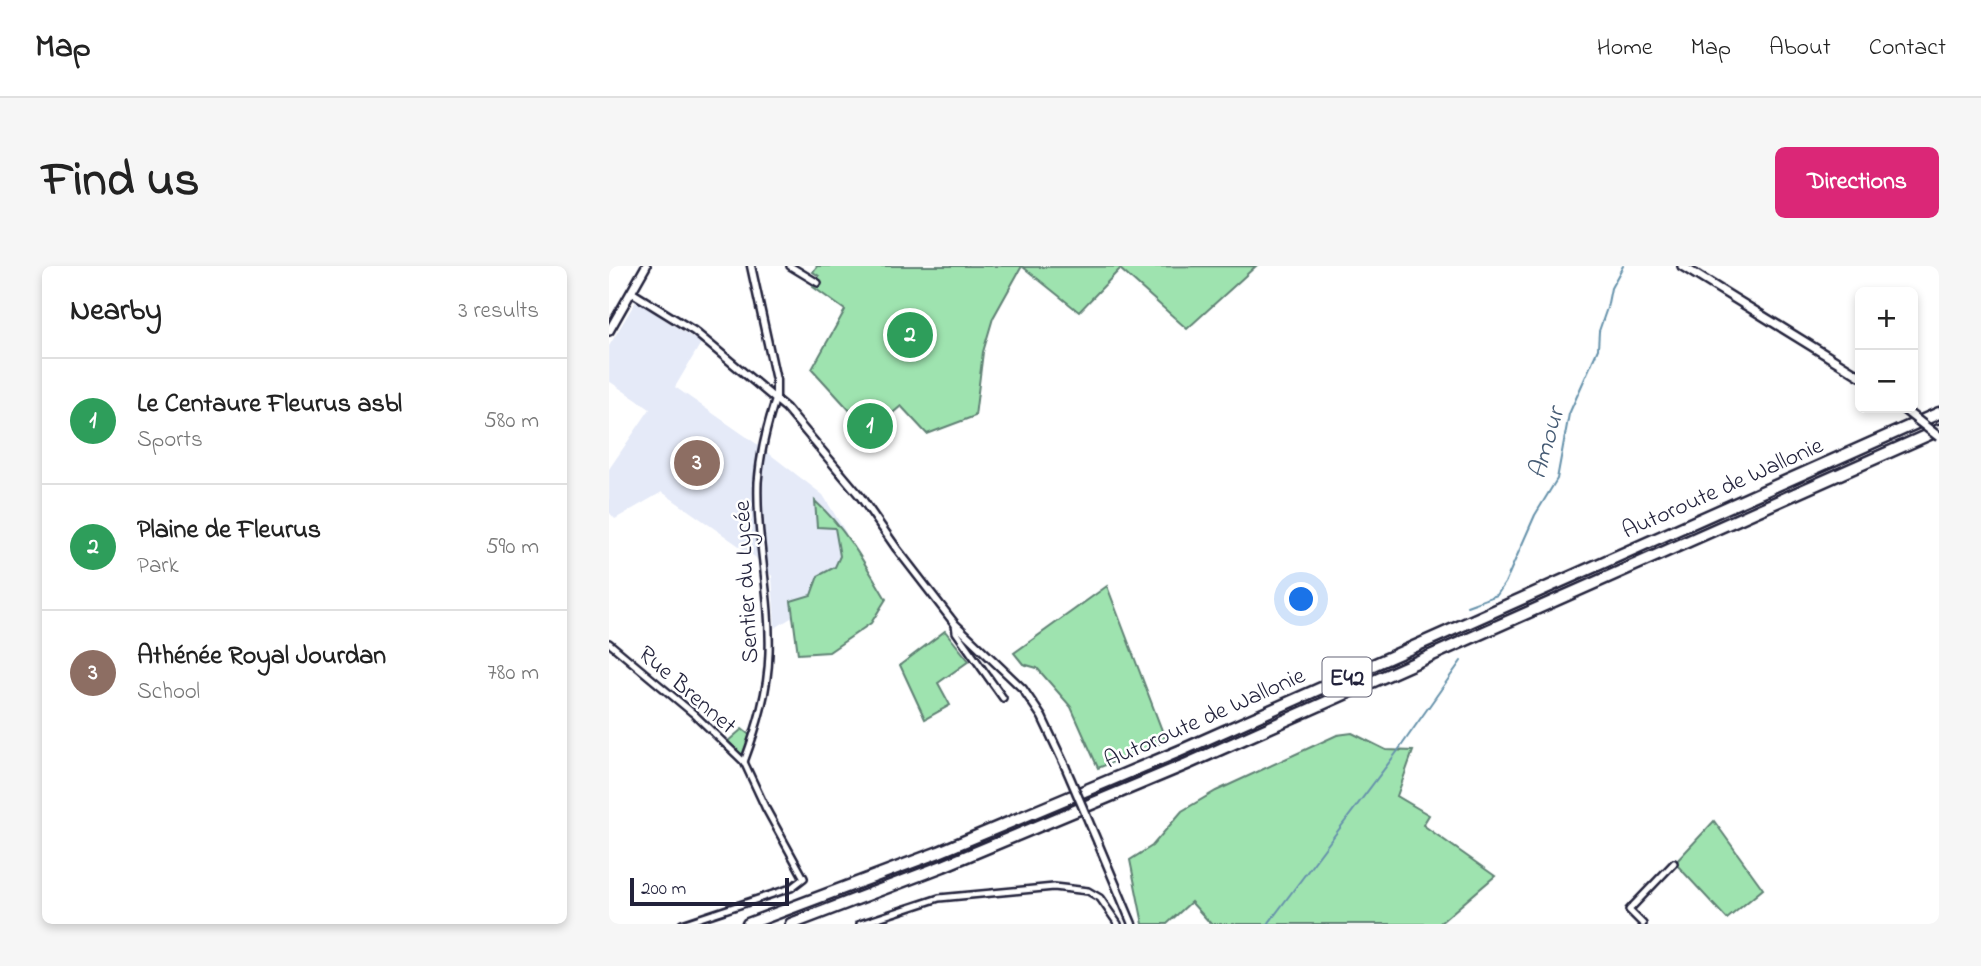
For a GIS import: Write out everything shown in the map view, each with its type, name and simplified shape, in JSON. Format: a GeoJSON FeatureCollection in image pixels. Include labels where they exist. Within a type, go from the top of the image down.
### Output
{"type":"FeatureCollection","features":[{"type":"Feature","properties":{"kind":"highway","name":"Autoroute de Wallonie"},"geometry":{"type":"LineString","coordinates":[[748,924],[939,852],[1182,750],[1939,414]]}},
{"type":"Feature","properties":{"kind":"highway","name":"Autoroute de Wallonie"},"geometry":{"type":"LineString","coordinates":[[791,924],[943,866],[1187,764],[1939,430]]}},
{"type":"Feature","properties":{"kind":"main road"},"geometry":{"type":"LineString","coordinates":[[609,331],[646,266]]}},
{"type":"Feature","properties":{"kind":"main road"},"geometry":{"type":"LineString","coordinates":[[1682,266],[1855,373]]}},
{"type":"Feature","properties":{"kind":"main road"},"geometry":{"type":"LineString","coordinates":[[1908,413],[1939,437]]}},
{"type":"Feature","properties":{"kind":"street"},"geometry":{"type":"LineString","coordinates":[[751,266],[776,380],[776,398]]}},
{"type":"Feature","properties":{"kind":"street"},"geometry":{"type":"LineString","coordinates":[[790,266],[818,283]]}},
{"type":"Feature","properties":{"kind":"street"},"geometry":{"type":"LineString","coordinates":[[631,292],[694,331],[776,398],[860,496],[897,550],[955,624],[1023,689],[1042,717],[1065,766],[1132,924]]}},
{"type":"Feature","properties":{"kind":"street","name":"Sentier du Lycée"},"geometry":{"type":"LineString","coordinates":[[744,762],[757,728],[766,692],[769,623],[759,525],[758,483],[762,452],[776,398]]}},
{"type":"Feature","properties":{"kind":"street"},"geometry":{"type":"LineString","coordinates":[[955,624],[955,632],[1003,698]]}},
{"type":"Feature","properties":{"kind":"street","name":"Rue Brennet"},"geometry":{"type":"LineString","coordinates":[[609,643],[694,714],[744,762]]}},
{"type":"Feature","properties":{"kind":"street"},"geometry":{"type":"LineString","coordinates":[[682,924],[791,888],[804,878],[744,762]]}},
{"type":"Feature","properties":{"kind":"street"},"geometry":{"type":"LineString","coordinates":[[1643,924],[1629,910],[1674,863]]}},
{"type":"Feature","properties":{"kind":"street"},"geometry":{"type":"LineString","coordinates":[[860,924],[939,898],[1054,887],[1088,891],[1100,898],[1118,924]]}},
{"type":"Feature","properties":{"kind":"shaded area"},"geometry":{"type":"Polygon","coordinates":[[[636,301],[701,343],[675,387],[754,442],[823,495],[846,533],[844,572],[815,603],[775,628],[772,576],[755,557],[662,492],[615,519],[609,512],[609,469],[650,409],[609,381],[609,346],[636,301]]]}},
{"type":"Feature","properties":{"kind":"green space"},"geometry":{"type":"Polygon","coordinates":[[[817,266],[1022,266],[993,318],[983,352],[975,416],[927,434],[901,406],[888,417],[882,410],[864,426],[812,369],[845,310],[813,287],[819,276],[813,272],[817,266]]]}},
{"type":"Feature","properties":{"kind":"green space"},"geometry":{"type":"Polygon","coordinates":[[[1256,266],[1187,329],[1120,269],[1079,312],[1023,267],[1256,266]]]}},
{"type":"Feature","properties":{"kind":"green space"},"geometry":{"type":"Polygon","coordinates":[[[815,501],[846,535],[886,599],[871,623],[829,652],[798,654],[791,601],[811,595],[818,576],[835,567],[840,556],[835,528],[817,527],[815,501]]]}},
{"type":"Feature","properties":{"kind":"green space"},"geometry":{"type":"Polygon","coordinates":[[[1107,586],[1166,741],[1098,768],[1071,707],[1037,668],[1023,664],[1014,653],[1107,586]]]}},
{"type":"Feature","properties":{"kind":"green space"},"geometry":{"type":"Polygon","coordinates":[[[945,631],[969,661],[938,683],[950,705],[925,719],[900,665],[945,631]]]}},
{"type":"Feature","properties":{"kind":"green space"},"geometry":{"type":"Polygon","coordinates":[[[742,729],[752,737],[743,757],[727,742],[742,729]]]}},
{"type":"Feature","properties":{"kind":"green space"},"geometry":{"type":"Polygon","coordinates":[[[1352,733],[1386,750],[1413,751],[1397,796],[1429,815],[1423,825],[1495,876],[1439,924],[1211,924],[1191,902],[1167,924],[1143,924],[1130,860],[1152,846],[1182,811],[1216,791],[1337,735],[1352,733]]]}},
{"type":"Feature","properties":{"kind":"green space"},"geometry":{"type":"Polygon","coordinates":[[[1714,821],[1763,889],[1727,919],[1675,863],[1714,821]]]}},
{"type":"Feature","properties":{"kind":"waterway","name":"Amour"},"geometry":{"type":"LineString","coordinates":[[1467,606],[1497,595],[1535,515],[1557,479],[1569,414],[1598,349],[1599,331],[1611,288],[1623,266]]}},
{"type":"Feature","properties":{"kind":"waterway","name":"Amour"},"geometry":{"type":"LineString","coordinates":[[1268,924],[1397,752],[1461,661]]}},
{"type":"Feature","properties":{"kind":"place","name":"Plaine de Fleurus"},"geometry":{"type":"Point","coordinates":[910,335]}},
{"type":"Feature","properties":{"kind":"place","name":"Le Centaure Fleurus asbl"},"geometry":{"type":"Point","coordinates":[870,426]}},
{"type":"Feature","properties":{"kind":"place","name":"Athénée Royal Jourdan"},"geometry":{"type":"Point","coordinates":[697,463]}}]}
